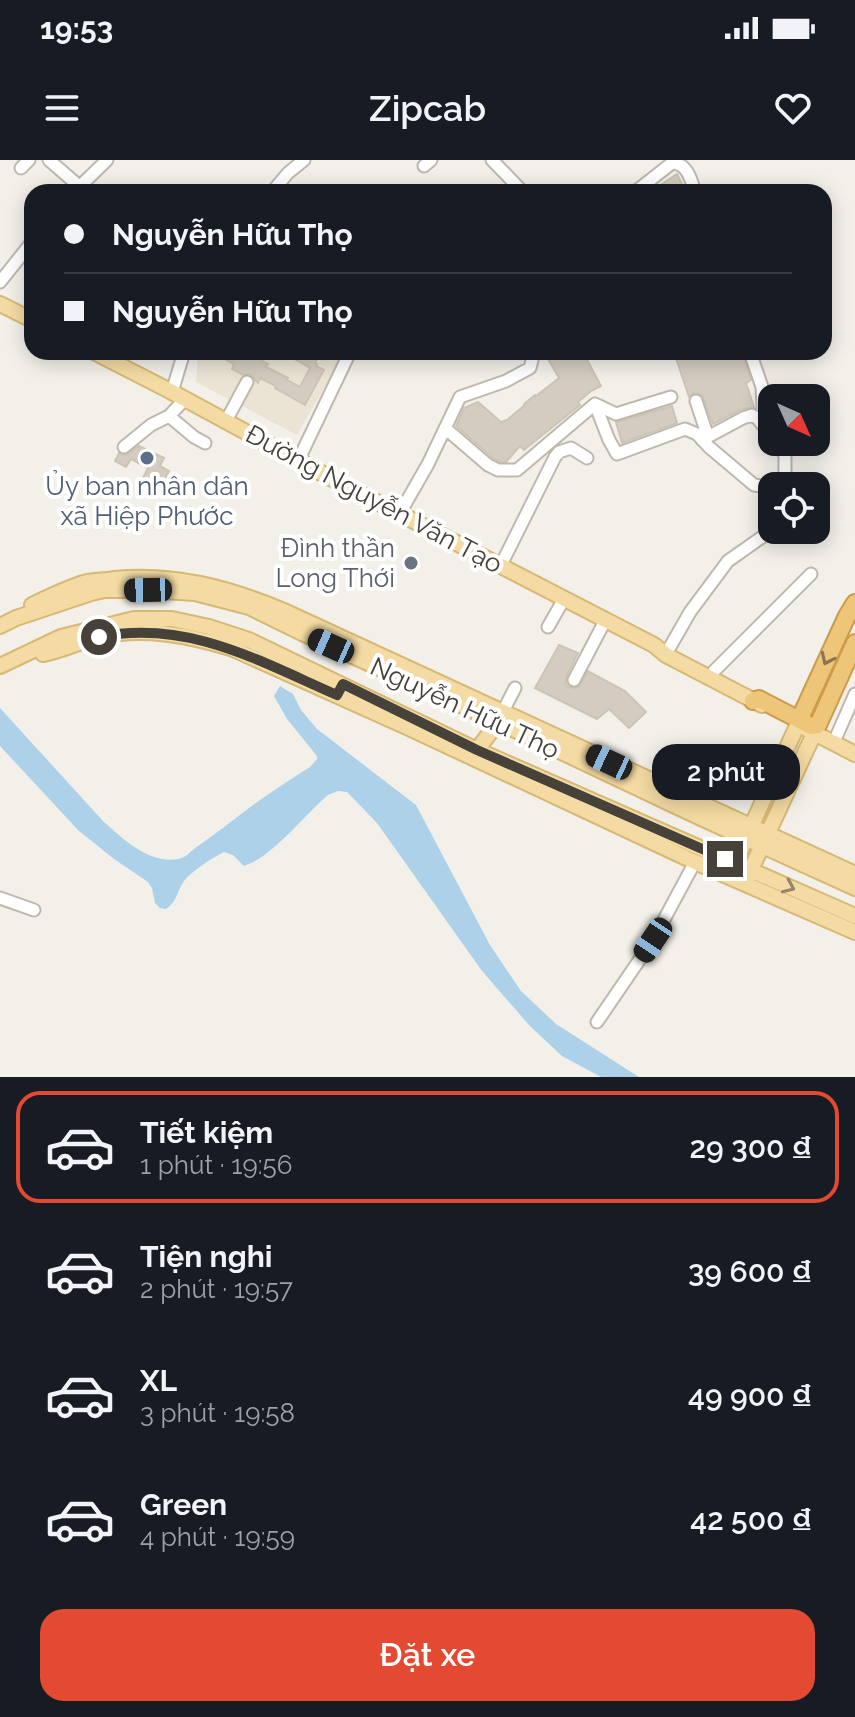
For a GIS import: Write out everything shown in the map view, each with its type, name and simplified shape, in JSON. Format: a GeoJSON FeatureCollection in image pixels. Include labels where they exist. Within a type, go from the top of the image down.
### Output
{"type":"FeatureCollection","features":[{"type":"Feature","properties":{"kind":"highway"},"geometry":{"type":"LineString","coordinates":[[799,720],[855,603]]}},
{"type":"Feature","properties":{"kind":"highway"},"geometry":{"type":"LineString","coordinates":[[753,701],[759,699],[816,729],[855,643]]}},
{"type":"Feature","properties":{"kind":"main road"},"geometry":{"type":"LineString","coordinates":[[0,304],[24,313]]}},
{"type":"Feature","properties":{"kind":"main road","name":"Đường Nguyễn Văn Tạo"},"geometry":{"type":"LineString","coordinates":[[110,360],[564,599],[714,671],[799,720]]}},
{"type":"Feature","properties":{"kind":"main road","name":"Nguyễn Hữu Thọ"},"geometry":{"type":"LineString","coordinates":[[0,626],[105,590],[195,593],[249,607],[500,717],[748,833],[855,874]]}},
{"type":"Feature","properties":{"kind":"main road","name":"Nguyễn Hữu Thọ"},"geometry":{"type":"LineString","coordinates":[[0,666],[61,637],[134,619],[172,619],[209,627],[249,640],[340,690],[748,877],[855,932]]}},
{"type":"Feature","properties":{"kind":"main road","name":"Đường Nguyễn Văn Tạo"},"geometry":{"type":"LineString","coordinates":[[662,646],[666,655],[753,701]]}},
{"type":"Feature","properties":{"kind":"main road","name":"Nguyễn Hữu Thọ"},"geometry":{"type":"LineString","coordinates":[[340,690],[477,750],[695,862],[732,870]]}},
{"type":"Feature","properties":{"kind":"main road"},"geometry":{"type":"LineString","coordinates":[[477,750],[500,717]]}},
{"type":"Feature","properties":{"kind":"main road"},"geometry":{"type":"LineString","coordinates":[[732,870],[799,720]]}},
{"type":"Feature","properties":{"kind":"main road"},"geometry":{"type":"LineString","coordinates":[[816,729],[855,744]]}},
{"type":"Feature","properties":{"kind":"main road"},"geometry":{"type":"LineString","coordinates":[[816,729],[855,754]]}},
{"type":"Feature","properties":{"kind":"main road"},"geometry":{"type":"LineString","coordinates":[[748,877],[816,729]]}},
{"type":"Feature","properties":{"kind":"main road","name":"Nguyễn Hữu Thọ"},"geometry":{"type":"LineString","coordinates":[[764,840],[855,888]]}},
{"type":"Feature","properties":{"kind":"main road","name":"Nguyễn Hữu Thọ"},"geometry":{"type":"LineString","coordinates":[[748,877],[855,916]]}},
{"type":"Feature","properties":{"kind":"street"},"geometry":{"type":"LineString","coordinates":[[49,160],[72,184]]}},
{"type":"Feature","properties":{"kind":"street"},"geometry":{"type":"LineString","coordinates":[[82,184],[107,160]]}},
{"type":"Feature","properties":{"kind":"street"},"geometry":{"type":"LineString","coordinates":[[279,184],[304,160]]}},
{"type":"Feature","properties":{"kind":"street"},"geometry":{"type":"LineString","coordinates":[[492,160],[515,184]]}},
{"type":"Feature","properties":{"kind":"street"},"geometry":{"type":"LineString","coordinates":[[645,184],[672,163],[684,167],[691,184]]}},
{"type":"Feature","properties":{"kind":"street"},"geometry":{"type":"LineString","coordinates":[[0,282],[24,252]]}},
{"type":"Feature","properties":{"kind":"street"},"geometry":{"type":"LineString","coordinates":[[124,447],[151,425],[169,416],[179,395],[183,360]]}},
{"type":"Feature","properties":{"kind":"street"},"geometry":{"type":"LineString","coordinates":[[298,461],[346,360]]}},
{"type":"Feature","properties":{"kind":"street"},"geometry":{"type":"LineString","coordinates":[[400,513],[460,397],[506,381],[530,368],[532,360]]}},
{"type":"Feature","properties":{"kind":"street"},"geometry":{"type":"LineString","coordinates":[[753,360],[761,384]]}},
{"type":"Feature","properties":{"kind":"street"},"geometry":{"type":"LineString","coordinates":[[226,421],[247,382]]}},
{"type":"Feature","properties":{"kind":"street"},"geometry":{"type":"LineString","coordinates":[[595,404],[616,414],[671,397]]}},
{"type":"Feature","properties":{"kind":"street"},"geometry":{"type":"LineString","coordinates":[[696,401],[705,438]]}},
{"type":"Feature","properties":{"kind":"street"},"geometry":{"type":"LineString","coordinates":[[445,428],[488,465],[498,470],[517,470],[595,404]]}},
{"type":"Feature","properties":{"kind":"street"},"geometry":{"type":"LineString","coordinates":[[595,404],[617,454],[685,429],[705,438],[754,485],[768,487],[782,480],[785,456]]}},
{"type":"Feature","properties":{"kind":"street"},"geometry":{"type":"LineString","coordinates":[[705,438],[752,415],[758,419]]}},
{"type":"Feature","properties":{"kind":"street"},"geometry":{"type":"LineString","coordinates":[[169,416],[205,443]]}},
{"type":"Feature","properties":{"kind":"street"},"geometry":{"type":"LineString","coordinates":[[501,565],[559,452],[571,448],[587,458]]}},
{"type":"Feature","properties":{"kind":"street"},"geometry":{"type":"LineString","coordinates":[[662,646],[728,561],[758,540]]}},
{"type":"Feature","properties":{"kind":"street"},"geometry":{"type":"LineString","coordinates":[[714,671],[811,574]]}},
{"type":"Feature","properties":{"kind":"street"},"geometry":{"type":"LineString","coordinates":[[548,627],[564,599]]}},
{"type":"Feature","properties":{"kind":"street"},"geometry":{"type":"LineString","coordinates":[[574,680],[606,619]]}},
{"type":"Feature","properties":{"kind":"street"},"geometry":{"type":"LineString","coordinates":[[500,717],[515,688]]}},
{"type":"Feature","properties":{"kind":"street"},"geometry":{"type":"LineString","coordinates":[[837,735],[855,694]]}},
{"type":"Feature","properties":{"kind":"street"},"geometry":{"type":"LineString","coordinates":[[597,1022],[653,940],[695,862]]}},
{"type":"Feature","properties":{"kind":"street"},"geometry":{"type":"LineString","coordinates":[[0,898],[34,910]]}},
{"type":"Feature","properties":{"kind":"shaded area"},"geometry":{"type":"Polygon","coordinates":[[[197,360],[340,360],[297,435],[196,382],[197,360]]]}},
{"type":"Feature","properties":{"kind":"water"},"geometry":{"type":"Polygon","coordinates":[[[280,686],[293,694],[301,710],[317,729],[416,805],[490,945],[521,991],[556,1024],[639,1077],[601,1077],[562,1056],[529,1025],[482,971],[377,823],[347,792],[328,795],[277,845],[255,861],[244,866],[233,855],[224,852],[208,861],[184,881],[175,900],[166,909],[155,903],[148,882],[78,830],[0,746],[0,708],[119,835],[137,849],[157,858],[183,858],[317,759],[274,696],[280,686]]]}},
{"type":"Feature","properties":{"kind":"building"},"geometry":{"type":"Polygon","coordinates":[[[677,174],[682,184],[662,184],[677,174]]]}},
{"type":"Feature","properties":{"kind":"building"},"geometry":{"type":"Polygon","coordinates":[[[227,360],[261,360],[268,364],[266,367],[300,387],[310,368],[296,360],[316,360],[316,366],[324,370],[305,405],[260,378],[258,383],[250,374],[243,375],[232,369],[234,364],[227,360]]]}},
{"type":"Feature","properties":{"kind":"building"},"geometry":{"type":"Polygon","coordinates":[[[549,360],[587,360],[601,386],[591,391],[578,402],[580,405],[524,450],[520,446],[506,462],[493,458],[456,426],[464,408],[478,402],[501,422],[507,420],[559,378],[549,360]]]}},
{"type":"Feature","properties":{"kind":"building"},"geometry":{"type":"Polygon","coordinates":[[[677,360],[745,360],[751,380],[746,383],[754,407],[740,410],[713,424],[702,395],[694,393],[689,397],[677,360]]]}},
{"type":"Feature","properties":{"kind":"building"},"geometry":{"type":"Polygon","coordinates":[[[672,406],[677,423],[622,443],[616,422],[672,406]]]}},
{"type":"Feature","properties":{"kind":"building"},"geometry":{"type":"Polygon","coordinates":[[[139,446],[164,458],[160,466],[169,471],[160,489],[142,480],[148,468],[131,459],[126,467],[115,461],[119,453],[126,455],[139,446]]]}},
{"type":"Feature","properties":{"kind":"building","name":"Đình thần Long Thới"},"geometry":{"type":"Polygon","coordinates":[[[409,555],[419,560],[413,571],[403,566],[409,555]]]}},
{"type":"Feature","properties":{"kind":"building"},"geometry":{"type":"Polygon","coordinates":[[[559,645],[578,653],[566,677],[569,687],[579,687],[588,671],[625,691],[646,712],[629,728],[609,709],[597,719],[535,688],[559,645]]]}},
{"type":"Feature","properties":{"kind":"place","name":"Ủy ban nhân dân xã Hiệp Phước"},"geometry":{"type":"Point","coordinates":[147,458]}},
{"type":"Feature","properties":{"kind":"place","name":"Đình thần Long Thới"},"geometry":{"type":"Point","coordinates":[411,563]}},
{"type":"Feature","properties":{"kind":"route"},"geometry":{"type":"LineString","coordinates":[[99,637],[119,633],[172,633],[231,648],[337,695],[343,684],[477,750],[725,859]]}}]}
